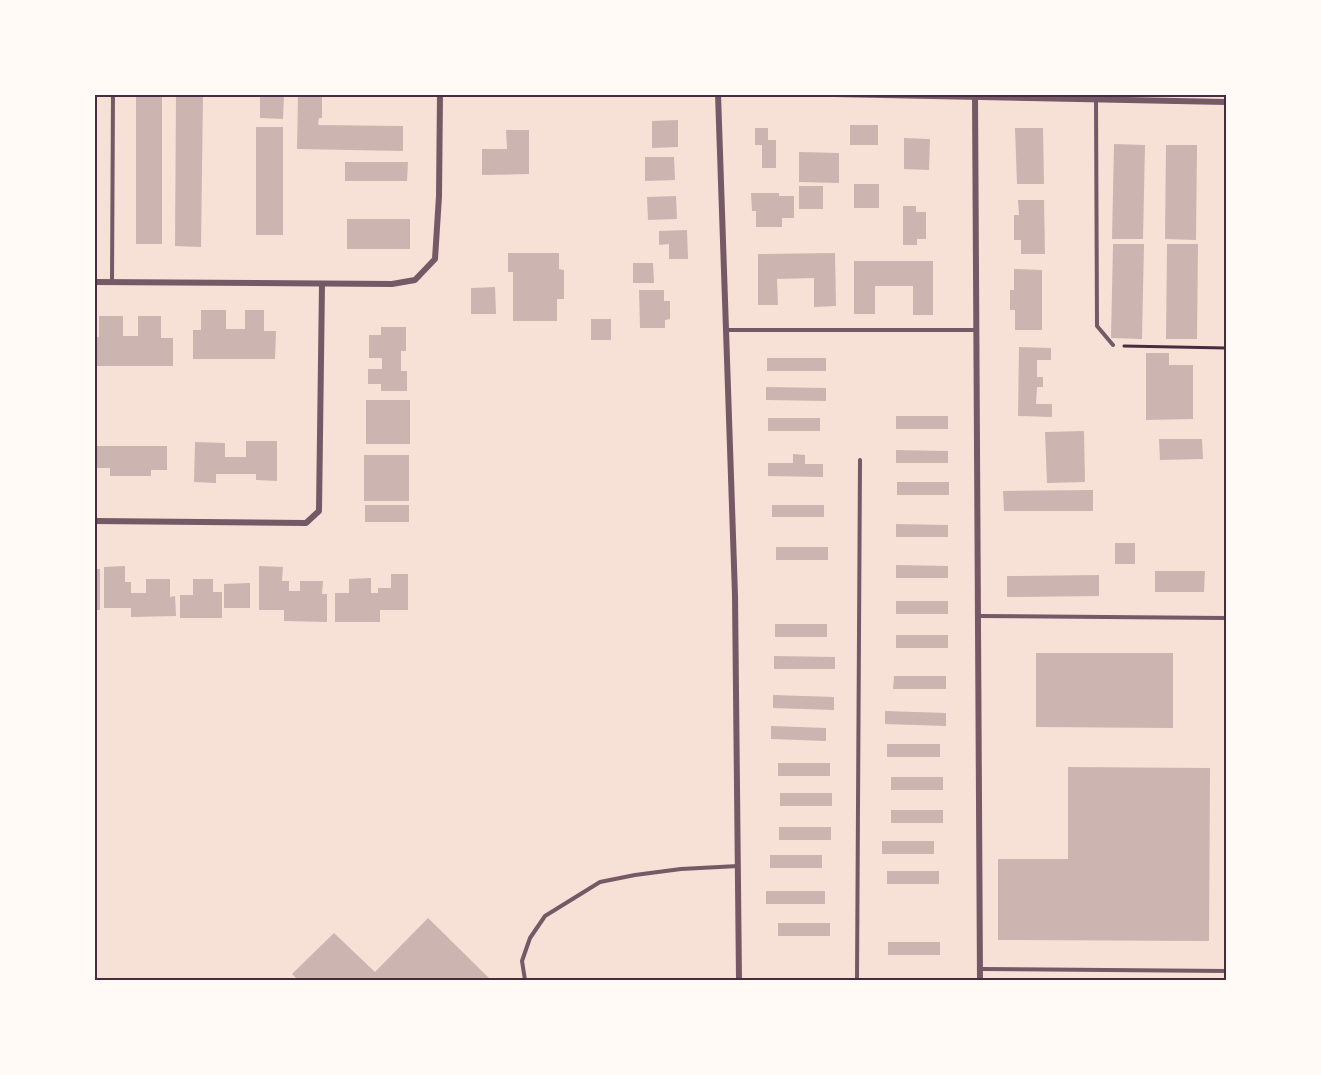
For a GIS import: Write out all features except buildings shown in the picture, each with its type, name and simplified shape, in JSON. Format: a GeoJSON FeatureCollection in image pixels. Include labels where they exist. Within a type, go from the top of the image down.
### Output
{"type":"FeatureCollection","features":[{"type":"Feature","properties":{"kind":"street"},"geometry":{"type":"LineString","coordinates":[[94,282],[392,284],[415,280],[435,259],[440,196],[440,94]]}},
{"type":"Feature","properties":{"kind":"street"},"geometry":{"type":"LineString","coordinates":[[718,94],[735,595],[739,981]]}},
{"type":"Feature","properties":{"kind":"street"},"geometry":{"type":"LineString","coordinates":[[832,94],[1227,102]]}},
{"type":"Feature","properties":{"kind":"street"},"geometry":{"type":"LineString","coordinates":[[975,96],[980,981]]}},
{"type":"Feature","properties":{"kind":"street"},"geometry":{"type":"LineString","coordinates":[[94,521],[306,523],[319,511],[322,284]]}},
{"type":"Feature","properties":{"kind":"lane"},"geometry":{"type":"LineString","coordinates":[[112,282],[113,94]]}},
{"type":"Feature","properties":{"kind":"lane"},"geometry":{"type":"LineString","coordinates":[[1096,100],[1097,326],[1113,345]]}},
{"type":"Feature","properties":{"kind":"lane"},"geometry":{"type":"LineString","coordinates":[[726,330],[976,330]]}},
{"type":"Feature","properties":{"kind":"lane"},"geometry":{"type":"LineString","coordinates":[[857,981],[860,460]]}},
{"type":"Feature","properties":{"kind":"lane"},"geometry":{"type":"LineString","coordinates":[[978,616],[1227,618]]}},
{"type":"Feature","properties":{"kind":"lane"},"geometry":{"type":"LineString","coordinates":[[525,981],[522,961],[530,938],[545,916],[600,882],[681,869],[738,866]]}},
{"type":"Feature","properties":{"kind":"lane"},"geometry":{"type":"LineString","coordinates":[[980,969],[1227,971]]}},
{"type":"Feature","properties":{"kind":"path"},"geometry":{"type":"LineString","coordinates":[[1113,345],[1227,348]]}}]}
